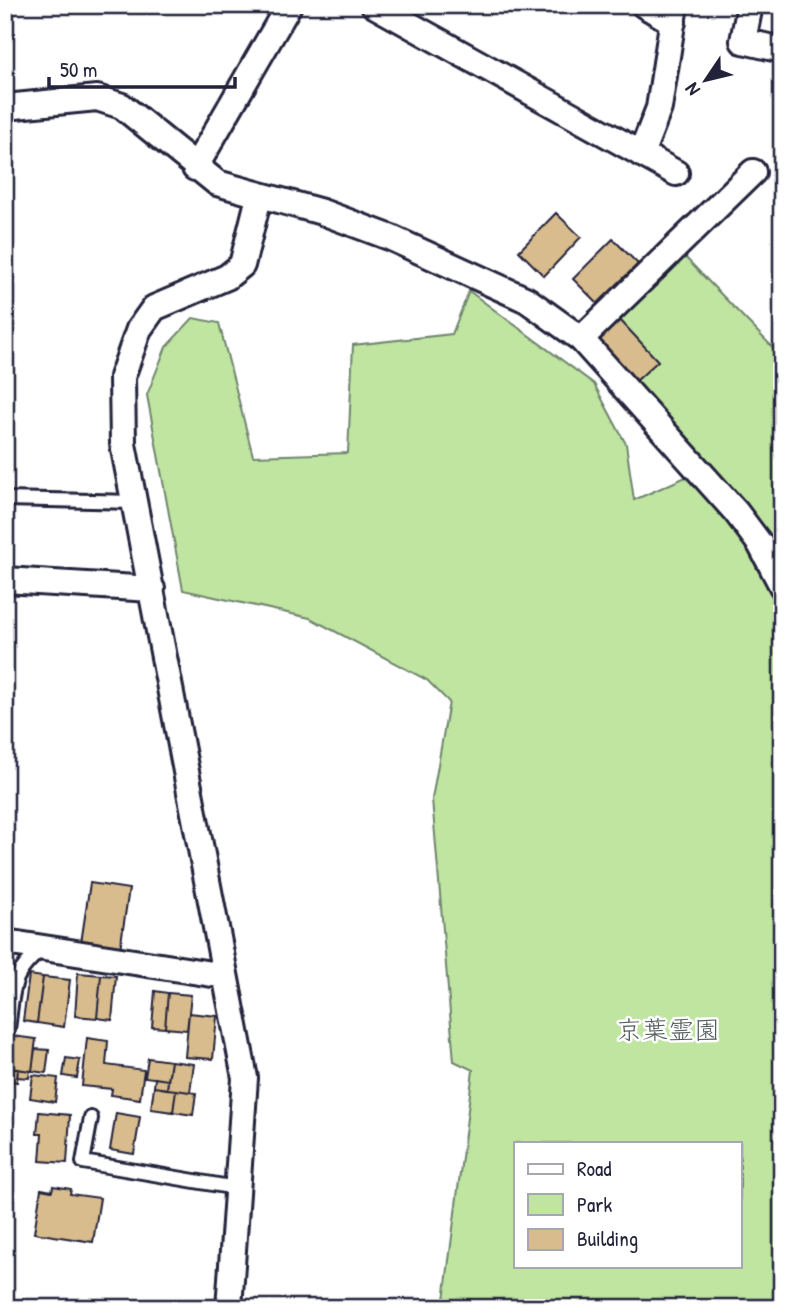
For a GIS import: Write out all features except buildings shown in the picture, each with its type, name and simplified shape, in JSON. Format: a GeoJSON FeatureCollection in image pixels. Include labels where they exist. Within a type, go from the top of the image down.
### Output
{"type":"FeatureCollection","features":[{"type":"Feature","properties":{"kind":"street"},"geometry":{"type":"LineString","coordinates":[[195,168],[289,5]]}},
{"type":"Feature","properties":{"kind":"street"},"geometry":{"type":"LineString","coordinates":[[374,5],[676,173]]}},
{"type":"Feature","properties":{"kind":"street"},"geometry":{"type":"LineString","coordinates":[[641,154],[659,108],[674,14],[644,5]]}},
{"type":"Feature","properties":{"kind":"street"},"geometry":{"type":"LineString","coordinates":[[750,5],[743,41],[782,51]]}},
{"type":"Feature","properties":{"kind":"street"},"geometry":{"type":"LineString","coordinates":[[5,107],[97,98],[110,100],[122,106],[216,183],[259,197],[323,212],[477,274],[527,300],[581,339],[736,512],[760,544],[782,586]]}},
{"type":"Feature","properties":{"kind":"street"},"geometry":{"type":"LineString","coordinates":[[581,339],[753,172]]}},
{"type":"Feature","properties":{"kind":"street"},"geometry":{"type":"LineString","coordinates":[[229,1308],[244,1078],[123,444],[122,377],[139,329],[155,308],[227,277],[242,265],[259,197]]}},
{"type":"Feature","properties":{"kind":"street"},"geometry":{"type":"LineString","coordinates":[[5,580],[152,589]]}},
{"type":"Feature","properties":{"kind":"street"},"geometry":{"type":"LineString","coordinates":[[5,942],[225,976]]}},
{"type":"Feature","properties":{"kind":"lane"},"geometry":{"type":"LineString","coordinates":[[5,499],[135,502]]}},
{"type":"Feature","properties":{"kind":"lane"},"geometry":{"type":"LineString","coordinates":[[8,1029],[15,976],[22,966],[43,948]]}},
{"type":"Feature","properties":{"kind":"lane"},"geometry":{"type":"LineString","coordinates":[[91,1118],[83,1162],[236,1188]]}},
{"type":"Feature","properties":{"kind":"green space"},"geometry":{"type":"Polygon","coordinates":[[[682,254],[782,357],[782,573],[590,338],[682,254]]]}},
{"type":"Feature","properties":{"kind":"green space","name":"京葉霊園"},"geometry":{"type":"Polygon","coordinates":[[[469,291],[594,384],[626,444],[634,500],[688,476],[741,540],[782,612],[782,1308],[443,1308],[473,1070],[454,1061],[432,799],[449,702],[427,680],[310,618],[183,590],[147,395],[166,347],[193,318],[219,323],[253,456],[348,453],[353,345],[452,334],[469,291]]]}}]}
